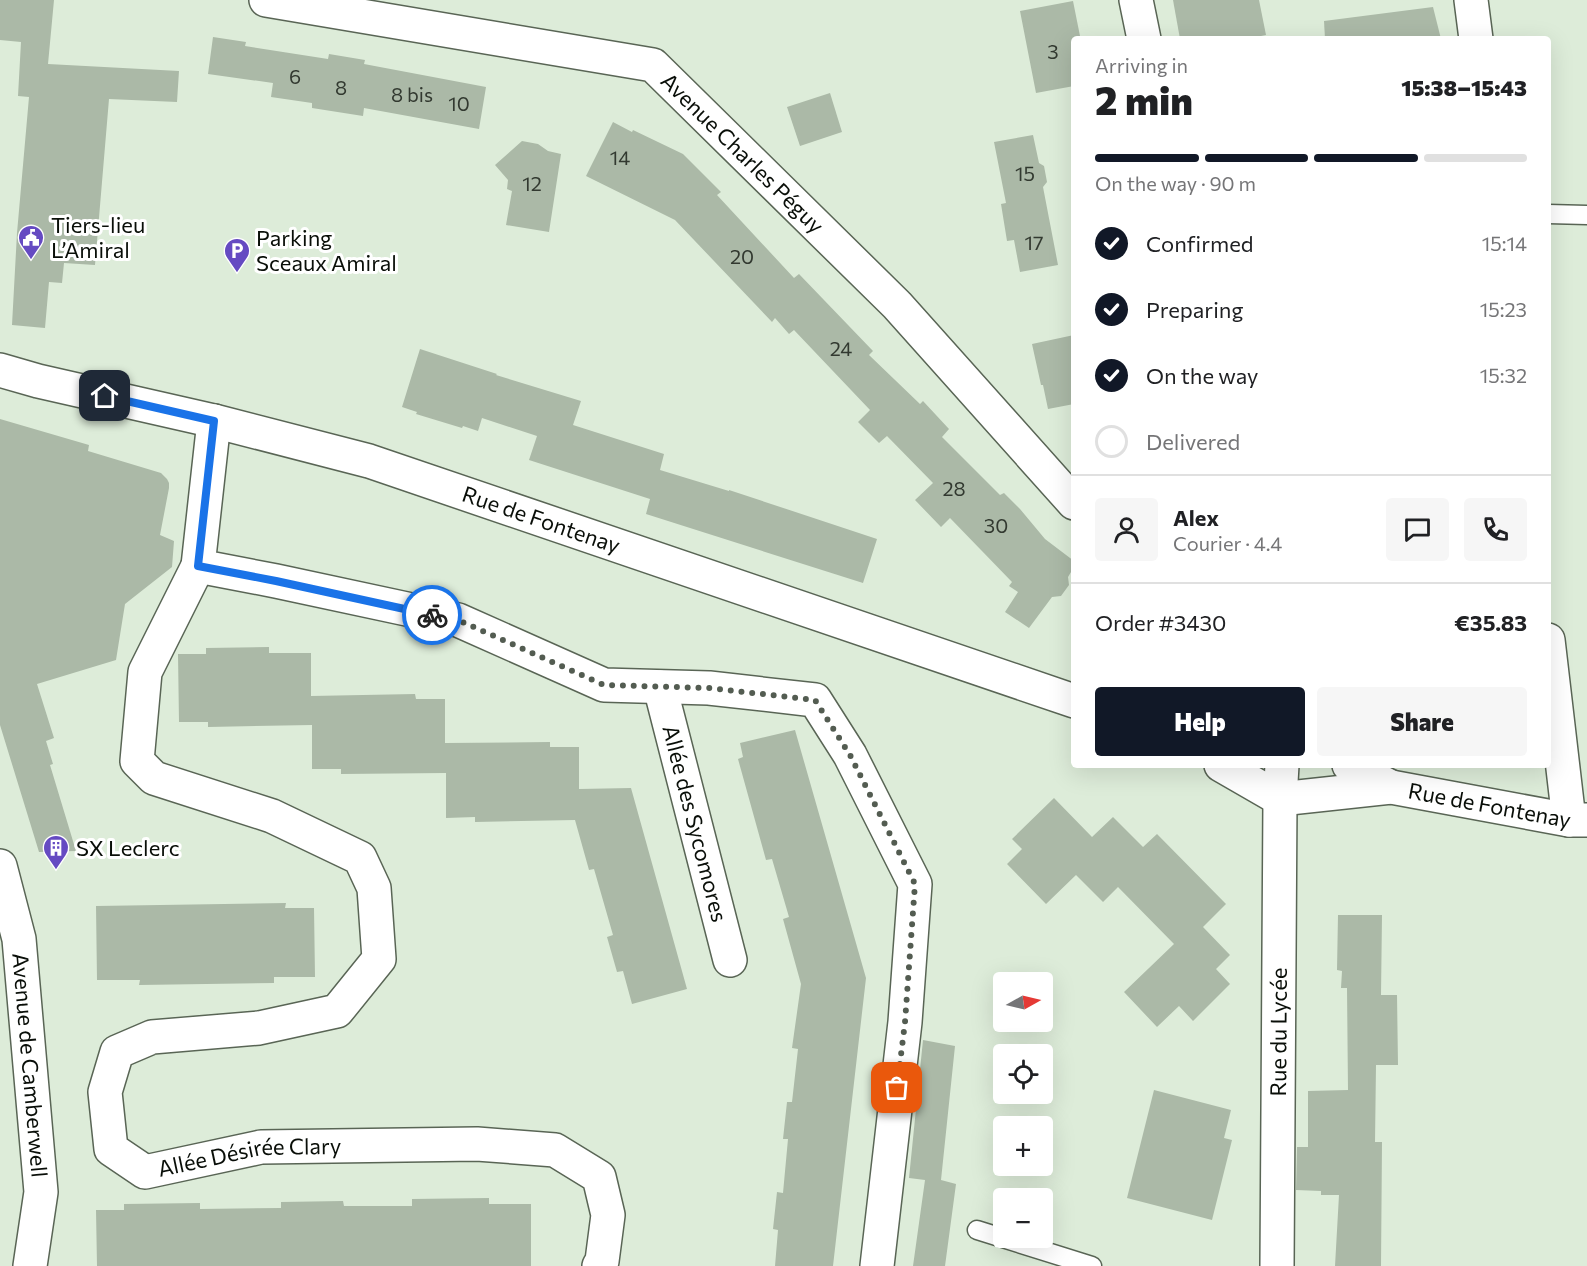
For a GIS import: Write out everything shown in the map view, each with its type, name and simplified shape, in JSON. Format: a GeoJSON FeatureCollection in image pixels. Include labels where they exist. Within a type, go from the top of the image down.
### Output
{"type":"FeatureCollection","features":[{"type":"Feature","properties":{"kind":"street","name":"Avenue Charles Péguy"},"geometry":{"type":"LineString","coordinates":[[266,0],[653,65],[897,305],[1071,500]]}},
{"type":"Feature","properties":{"kind":"street"},"geometry":{"type":"LineString","coordinates":[[1136,0],[1143,36]]}},
{"type":"Feature","properties":{"kind":"street"},"geometry":{"type":"LineString","coordinates":[[1471,0],[1476,36]]}},
{"type":"Feature","properties":{"kind":"street","name":"Rue de Fontenay"},"geometry":{"type":"LineString","coordinates":[[0,370],[369,461],[1071,700]]}},
{"type":"Feature","properties":{"kind":"street"},"geometry":{"type":"LineString","coordinates":[[214,421],[198,566],[458,620],[604,685],[709,688],[815,700],[850,755],[915,884],[905,1022],[877,1266]]}},
{"type":"Feature","properties":{"kind":"street","name":"Allée Désirée Clary"},"geometry":{"type":"LineString","coordinates":[[198,566],[145,672],[136,761],[154,778],[272,816],[360,858],[374,888],[379,959],[337,1011],[259,1028],[152,1037],[117,1052],[105,1092],[111,1149],[145,1172],[261,1147],[477,1144],[555,1150],[599,1178],[608,1215],[602,1261],[599,1266]]}},
{"type":"Feature","properties":{"kind":"street"},"geometry":{"type":"LineString","coordinates":[[1551,658],[1578,820]]}},
{"type":"Feature","properties":{"kind":"street","name":"Allée des Sycomores"},"geometry":{"type":"LineString","coordinates":[[660,687],[730,960]]}},
{"type":"Feature","properties":{"kind":"street"},"geometry":{"type":"LineString","coordinates":[[1228,768],[1280,799]]}},
{"type":"Feature","properties":{"kind":"street","name":"Rue du Lycée"},"geometry":{"type":"LineString","coordinates":[[1277,1266],[1282,768]]}},
{"type":"Feature","properties":{"kind":"street","name":"Rue de Fontenay"},"geometry":{"type":"LineString","coordinates":[[1355,768],[1391,787]]}},
{"type":"Feature","properties":{"kind":"street","name":"Rue de Fontenay"},"geometry":{"type":"LineString","coordinates":[[1280,799],[1391,787],[1578,820]]}},
{"type":"Feature","properties":{"kind":"street","name":"Avenue de Camberwell"},"geometry":{"type":"LineString","coordinates":[[0,866],[19,939],[41,1192],[30,1266]]}},
{"type":"Feature","properties":{"kind":"street","name":"Avenue de Camberwell"},"geometry":{"type":"LineString","coordinates":[[0,958],[11,1070],[18,1205],[15,1244],[10,1266]]}},
{"type":"Feature","properties":{"kind":"lane"},"geometry":{"type":"LineString","coordinates":[[1551,214],[1587,215]]}},
{"type":"Feature","properties":{"kind":"lane"},"geometry":{"type":"LineString","coordinates":[[977,1230],[1092,1266]]}},
{"type":"Feature","properties":{"kind":"building"},"geometry":{"type":"Polygon","coordinates":[[[0,0],[54,0],[48,64],[179,71],[177,102],[109,99],[95,265],[64,263],[62,283],[49,282],[45,328],[12,325],[17,233],[29,97],[18,96],[21,42],[0,40],[0,0]]]}},
{"type":"Feature","properties":{"kind":"building"},"geometry":{"type":"Polygon","coordinates":[[[1173,0],[1259,0],[1266,35],[1179,36],[1173,0]]]}},
{"type":"Feature","properties":{"kind":"building"},"geometry":{"type":"Polygon","coordinates":[[[1073,1],[1080,36],[1071,36],[1071,87],[1036,93],[1020,11],[1073,1]]]}},
{"type":"Feature","properties":{"kind":"building"},"geometry":{"type":"Polygon","coordinates":[[[1433,7],[1440,36],[1325,36],[1324,21],[1433,7]]]}},
{"type":"Feature","properties":{"kind":"building"},"geometry":{"type":"Polygon","coordinates":[[[213,37],[246,42],[245,46],[328,59],[329,54],[365,60],[364,64],[486,87],[479,129],[364,108],[363,116],[312,108],[312,103],[271,97],[273,83],[208,74],[213,37]]]}},
{"type":"Feature","properties":{"kind":"building"},"geometry":{"type":"Polygon","coordinates":[[[830,93],[842,132],[800,146],[787,107],[830,93]]]}},
{"type":"Feature","properties":{"kind":"building"},"geometry":{"type":"Polygon","coordinates":[[[613,122],[683,154],[721,192],[717,195],[794,278],[799,274],[873,351],[869,355],[920,404],[923,401],[949,429],[942,437],[1000,495],[1004,493],[1045,539],[1071,559],[1069,585],[1061,596],[1052,597],[1029,628],[1005,612],[1018,592],[1009,586],[1012,582],[950,518],[941,527],[915,500],[933,483],[887,436],[879,443],[858,422],[870,410],[794,330],[789,334],[775,318],[772,322],[675,220],[586,176],[613,122]]]}},
{"type":"Feature","properties":{"kind":"building"},"geometry":{"type":"Polygon","coordinates":[[[1033,135],[1039,163],[1044,166],[1047,182],[1043,187],[1058,265],[1020,272],[1014,240],[1007,241],[1001,204],[1006,203],[994,142],[1033,135]]]}},
{"type":"Feature","properties":{"kind":"building"},"geometry":{"type":"Polygon","coordinates":[[[522,141],[538,144],[548,151],[561,154],[549,232],[506,225],[512,191],[507,189],[508,180],[495,165],[522,141]]]}},
{"type":"Feature","properties":{"kind":"building"},"geometry":{"type":"Polygon","coordinates":[[[1071,336],[1071,405],[1048,409],[1032,344],[1071,336]]]}},
{"type":"Feature","properties":{"kind":"building"},"geometry":{"type":"Polygon","coordinates":[[[420,349],[581,401],[573,425],[664,454],[660,470],[729,490],[877,539],[863,583],[646,514],[650,499],[529,460],[537,436],[482,418],[478,431],[463,426],[462,428],[416,414],[417,412],[402,407],[420,349]]]}},
{"type":"Feature","properties":{"kind":"building"},"geometry":{"type":"Polygon","coordinates":[[[0,419],[89,445],[88,451],[161,473],[169,483],[160,535],[174,541],[172,567],[125,604],[116,660],[37,684],[54,738],[46,741],[53,764],[50,765],[76,851],[39,852],[0,725],[0,419]]]}},
{"type":"Feature","properties":{"kind":"building"},"geometry":{"type":"Polygon","coordinates":[[[269,647],[269,653],[311,653],[311,696],[415,694],[416,699],[445,699],[445,743],[550,742],[550,747],[579,747],[579,789],[631,788],[687,989],[632,1004],[623,971],[617,972],[607,937],[613,935],[594,869],[589,870],[575,820],[475,822],[475,817],[446,818],[446,773],[341,774],[341,769],[312,769],[312,725],[208,727],[208,722],[179,722],[178,654],[206,654],[206,648],[269,647]]]}},
{"type":"Feature","properties":{"kind":"building"},"geometry":{"type":"Polygon","coordinates":[[[795,730],[866,978],[833,1266],[775,1266],[778,1230],[773,1229],[777,1192],[783,1193],[788,1139],[783,1139],[787,1102],[792,1102],[798,1049],[792,1048],[801,984],[783,919],[789,917],[772,859],[766,860],[738,759],[743,757],[740,743],[795,730]]]}},
{"type":"Feature","properties":{"kind":"building"},"geometry":{"type":"Polygon","coordinates":[[[1054,798],[1092,837],[1113,817],[1143,847],[1157,834],[1226,904],[1203,927],[1230,955],[1216,969],[1230,984],[1193,1021],[1179,1006],[1157,1027],[1124,992],[1174,944],[1118,887],[1103,902],[1076,875],[1046,904],[1007,864],[1022,849],[1012,839],[1054,798]]]}},
{"type":"Feature","properties":{"kind":"building"},"geometry":{"type":"Polygon","coordinates":[[[286,903],[285,908],[314,908],[315,977],[274,977],[274,983],[139,985],[140,980],[97,980],[96,906],[286,903]]]}},
{"type":"Feature","properties":{"kind":"building"},"geometry":{"type":"Polygon","coordinates":[[[1338,915],[1382,915],[1381,995],[1397,995],[1398,1065],[1376,1065],[1375,1142],[1382,1142],[1381,1266],[1335,1266],[1339,1195],[1321,1195],[1321,1191],[1296,1190],[1297,1147],[1308,1147],[1308,1091],[1348,1090],[1347,988],[1341,988],[1342,971],[1337,970],[1338,915]]]}},
{"type":"Feature","properties":{"kind":"building"},"geometry":{"type":"Polygon","coordinates":[[[923,1040],[955,1046],[941,1180],[956,1184],[945,1266],[913,1266],[925,1180],[909,1178],[923,1040]]]}},
{"type":"Feature","properties":{"kind":"building"},"geometry":{"type":"Polygon","coordinates":[[[1154,1090],[1231,1110],[1224,1138],[1232,1140],[1212,1220],[1127,1198],[1154,1090]]]}},
{"type":"Feature","properties":{"kind":"building"},"geometry":{"type":"Polygon","coordinates":[[[489,1198],[489,1204],[531,1204],[531,1266],[97,1266],[96,1210],[124,1210],[124,1204],[200,1203],[200,1209],[281,1208],[281,1202],[343,1201],[344,1206],[412,1206],[412,1199],[489,1198]]]}},
{"type":"Feature","properties":{"kind":"way so far"},"geometry":{"type":"LineString","coordinates":[[432,615],[458,620],[604,685],[709,688],[815,700],[850,755],[915,884],[905,1022],[897,1088]]}},
{"type":"Feature","properties":{"kind":"place","name":"Tiers-lieu L’Amiral"},"geometry":{"type":"Point","coordinates":[31,261]}},
{"type":"Feature","properties":{"kind":"place","name":"Parking Sceaux Amiral"},"geometry":{"type":"Point","coordinates":[237,274]}},
{"type":"Feature","properties":{"kind":"place","name":"SX Leclerc"},"geometry":{"type":"Point","coordinates":[56,871]}},
{"type":"Feature","properties":{"kind":"route"},"geometry":{"type":"LineString","coordinates":[[105,396],[214,421],[198,566],[432,615]]}}]}
